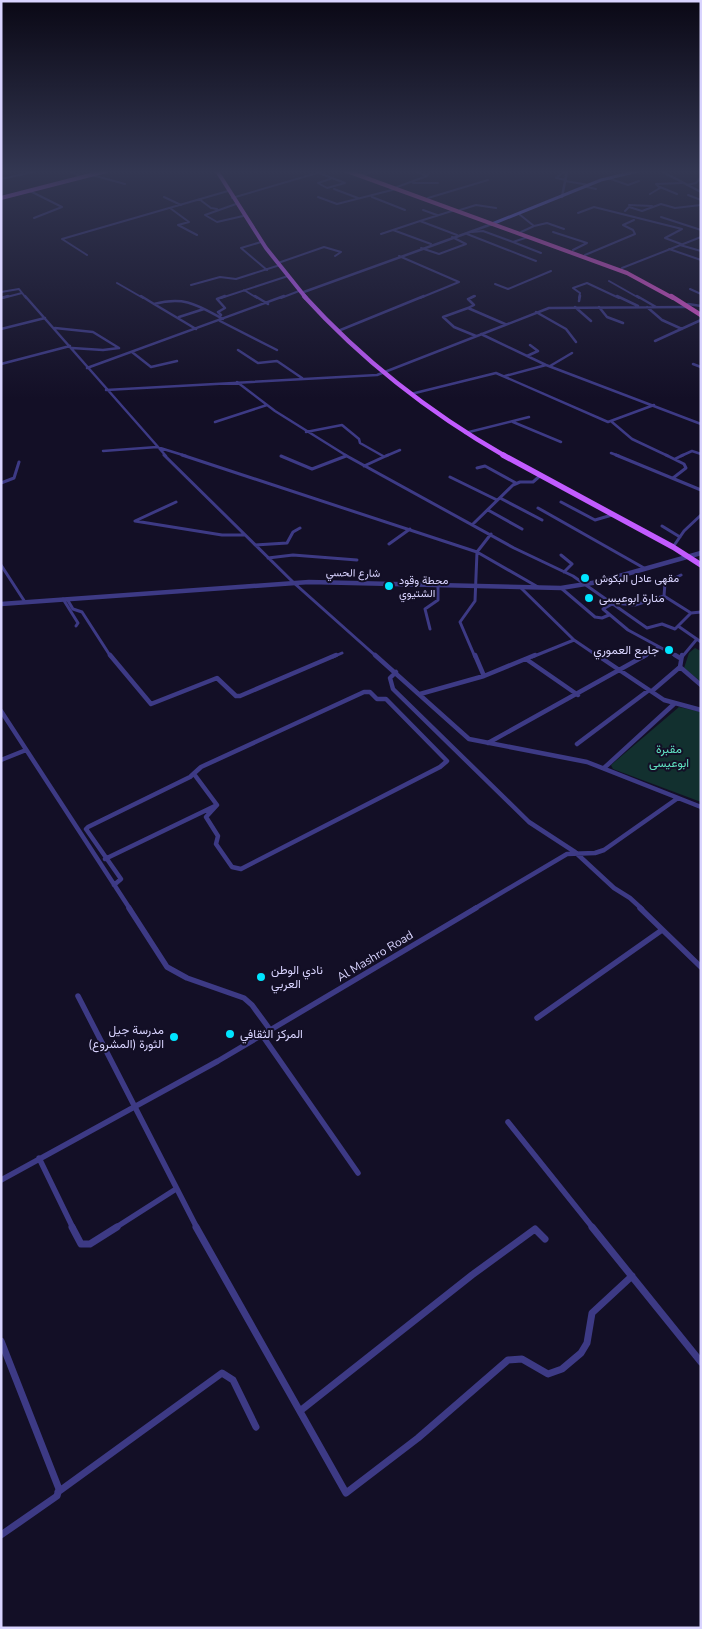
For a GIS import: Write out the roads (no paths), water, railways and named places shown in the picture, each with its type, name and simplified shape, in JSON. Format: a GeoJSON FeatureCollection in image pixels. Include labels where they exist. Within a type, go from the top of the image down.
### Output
{"type":"FeatureCollection","features":[{"type":"Feature","properties":{"kind":"highway"},"geometry":{"type":"LineString","coordinates":[[556,247],[627,273],[688,305]]}},
{"type":"Feature","properties":{"kind":"highway"},"geometry":{"type":"LineString","coordinates":[[564,247],[622,268],[651,282],[701,314]]}},
{"type":"Feature","properties":{"kind":"main road"},"geometry":{"type":"LineString","coordinates":[[266,247],[299,290],[383,374],[465,433],[701,564]]}},
{"type":"Feature","properties":{"kind":"street"},"geometry":{"type":"LineString","coordinates":[[75,247],[87,255]]}},
{"type":"Feature","properties":{"kind":"street"},"geometry":{"type":"LineString","coordinates":[[244,247],[241,248],[267,270]]}},
{"type":"Feature","properties":{"kind":"street"},"geometry":{"type":"LineString","coordinates":[[191,285],[220,277],[236,279],[267,270],[324,247]]}},
{"type":"Feature","properties":{"kind":"street"},"geometry":{"type":"LineString","coordinates":[[324,247],[340,252],[335,256]]}},
{"type":"Feature","properties":{"kind":"street"},"geometry":{"type":"LineString","coordinates":[[87,368],[268,304],[299,290],[308,289],[421,248],[439,254],[458,247]]}},
{"type":"Feature","properties":{"kind":"street"},"geometry":{"type":"LineString","coordinates":[[499,247],[536,261]]}},
{"type":"Feature","properties":{"kind":"street"},"geometry":{"type":"LineString","coordinates":[[573,250],[581,247]]}},
{"type":"Feature","properties":{"kind":"street"},"geometry":{"type":"LineString","coordinates":[[585,254],[603,247]]}},
{"type":"Feature","properties":{"kind":"street"},"geometry":{"type":"LineString","coordinates":[[622,268],[674,247]]}},
{"type":"Feature","properties":{"kind":"street"},"geometry":{"type":"LineString","coordinates":[[516,254],[530,248],[541,253]]}},
{"type":"Feature","properties":{"kind":"street"},"geometry":{"type":"LineString","coordinates":[[669,249],[701,260]]}},
{"type":"Feature","properties":{"kind":"street"},"geometry":{"type":"LineString","coordinates":[[338,331],[459,282],[399,256]]}},
{"type":"Feature","properties":{"kind":"street"},"geometry":{"type":"LineString","coordinates":[[495,284],[508,289],[552,271]]}},
{"type":"Feature","properties":{"kind":"street"},"geometry":{"type":"LineString","coordinates":[[223,319],[218,313],[224,308],[217,300],[288,276]]}},
{"type":"Feature","properties":{"kind":"street"},"geometry":{"type":"LineString","coordinates":[[609,282],[657,307]]}},
{"type":"Feature","properties":{"kind":"street"},"geometry":{"type":"LineString","coordinates":[[117,283],[196,329]]}},
{"type":"Feature","properties":{"kind":"street"},"geometry":{"type":"LineString","coordinates":[[579,301],[580,293],[573,288],[587,283],[639,307]]}},
{"type":"Feature","properties":{"kind":"street"},"geometry":{"type":"LineString","coordinates":[[1,292],[16,288],[22,293],[55,328],[155,446],[294,583],[396,672],[468,739],[552,754],[604,768],[701,807]]}},
{"type":"Feature","properties":{"kind":"street"},"geometry":{"type":"LineString","coordinates":[[690,288],[701,294]]}},
{"type":"Feature","properties":{"kind":"street"},"geometry":{"type":"LineString","coordinates":[[299,290],[308,289]]}},
{"type":"Feature","properties":{"kind":"street"},"geometry":{"type":"LineString","coordinates":[[244,290],[268,304]]}},
{"type":"Feature","properties":{"kind":"street"},"geometry":{"type":"LineString","coordinates":[[1,298],[22,293]]}},
{"type":"Feature","properties":{"kind":"street"},"geometry":{"type":"LineString","coordinates":[[476,296],[468,298],[474,305],[442,317],[454,327],[476,336]]}},
{"type":"Feature","properties":{"kind":"street"},"geometry":{"type":"LineString","coordinates":[[154,304],[186,299],[277,350]]}},
{"type":"Feature","properties":{"kind":"street"},"geometry":{"type":"LineString","coordinates":[[106,390],[383,374],[505,324],[553,307],[701,306]]}},
{"type":"Feature","properties":{"kind":"street"},"geometry":{"type":"LineString","coordinates":[[575,307],[591,321]]}},
{"type":"Feature","properties":{"kind":"street"},"geometry":{"type":"LineString","coordinates":[[599,307],[607,317],[623,323]]}},
{"type":"Feature","properties":{"kind":"street"},"geometry":{"type":"LineString","coordinates":[[647,307],[662,320],[682,330]]}},
{"type":"Feature","properties":{"kind":"street"},"geometry":{"type":"LineString","coordinates":[[468,308],[505,324]]}},
{"type":"Feature","properties":{"kind":"street"},"geometry":{"type":"LineString","coordinates":[[178,317],[204,309]]}},
{"type":"Feature","properties":{"kind":"street"},"geometry":{"type":"LineString","coordinates":[[536,312],[557,324],[575,338],[576,342]]}},
{"type":"Feature","properties":{"kind":"street"},"geometry":{"type":"LineString","coordinates":[[1,329],[45,318]]}},
{"type":"Feature","properties":{"kind":"street"},"geometry":{"type":"LineString","coordinates":[[656,341],[701,320]]}},
{"type":"Feature","properties":{"kind":"street"},"geometry":{"type":"LineString","coordinates":[[1,364],[70,347],[80,351],[93,348],[106,351],[119,348],[93,332],[55,328]]}},
{"type":"Feature","properties":{"kind":"street"},"geometry":{"type":"LineString","coordinates":[[481,334],[546,365],[701,424]]}},
{"type":"Feature","properties":{"kind":"street"},"geometry":{"type":"LineString","coordinates":[[527,356],[538,351],[530,345]]}},
{"type":"Feature","properties":{"kind":"street"},"geometry":{"type":"LineString","coordinates":[[238,350],[258,363],[277,361],[304,378]]}},
{"type":"Feature","properties":{"kind":"street"},"geometry":{"type":"LineString","coordinates":[[132,352],[151,367],[177,361]]}},
{"type":"Feature","properties":{"kind":"street"},"geometry":{"type":"LineString","coordinates":[[550,366],[572,353]]}},
{"type":"Feature","properties":{"kind":"street"},"geometry":{"type":"LineString","coordinates":[[693,364],[701,367]]}},
{"type":"Feature","properties":{"kind":"street"},"geometry":{"type":"LineString","coordinates":[[505,376],[546,365]]}},
{"type":"Feature","properties":{"kind":"street"},"geometry":{"type":"LineString","coordinates":[[411,394],[493,372],[563,404],[612,422],[632,439],[674,459],[686,468],[673,478]]}},
{"type":"Feature","properties":{"kind":"street"},"geometry":{"type":"LineString","coordinates":[[238,382],[306,432],[346,456],[564,572],[614,603],[649,628],[662,624],[673,629],[691,613]]}},
{"type":"Feature","properties":{"kind":"street"},"geometry":{"type":"LineString","coordinates":[[214,422],[267,405]]}},
{"type":"Feature","properties":{"kind":"street"},"geometry":{"type":"LineString","coordinates":[[612,422],[654,405]]}},
{"type":"Feature","properties":{"kind":"street"},"geometry":{"type":"LineString","coordinates":[[465,433],[529,418]]}},
{"type":"Feature","properties":{"kind":"street"},"geometry":{"type":"LineString","coordinates":[[513,422],[538,433],[542,437],[561,442]]}},
{"type":"Feature","properties":{"kind":"street"},"geometry":{"type":"LineString","coordinates":[[306,432],[342,425],[359,439],[360,443],[383,456]]}},
{"type":"Feature","properties":{"kind":"street"},"geometry":{"type":"LineString","coordinates":[[103,451],[155,446],[477,552],[538,587]]}},
{"type":"Feature","properties":{"kind":"street"},"geometry":{"type":"LineString","coordinates":[[364,466],[400,450]]}},
{"type":"Feature","properties":{"kind":"street"},"geometry":{"type":"LineString","coordinates":[[674,459],[692,451],[701,454]]}},
{"type":"Feature","properties":{"kind":"street"},"geometry":{"type":"LineString","coordinates":[[610,453],[701,490]]}},
{"type":"Feature","properties":{"kind":"street"},"geometry":{"type":"LineString","coordinates":[[281,456],[312,469],[346,456]]}},
{"type":"Feature","properties":{"kind":"street"},"geometry":{"type":"LineString","coordinates":[[1,483],[14,478],[19,462]]}},
{"type":"Feature","properties":{"kind":"street"},"geometry":{"type":"LineString","coordinates":[[478,468],[485,466],[516,484]]}},
{"type":"Feature","properties":{"kind":"street"},"geometry":{"type":"LineString","coordinates":[[473,524],[516,484],[533,482],[541,475]]}},
{"type":"Feature","properties":{"kind":"street"},"geometry":{"type":"LineString","coordinates":[[450,477],[542,520]]}},
{"type":"Feature","properties":{"kind":"street"},"geometry":{"type":"LineString","coordinates":[[176,502],[136,521],[222,535],[245,535]]}},
{"type":"Feature","properties":{"kind":"street"},"geometry":{"type":"LineString","coordinates":[[560,502],[595,520],[612,515]]}},
{"type":"Feature","properties":{"kind":"street"},"geometry":{"type":"LineString","coordinates":[[538,508],[644,568]]}},
{"type":"Feature","properties":{"kind":"street"},"geometry":{"type":"LineString","coordinates":[[488,510],[522,529]]}},
{"type":"Feature","properties":{"kind":"street"},"geometry":{"type":"LineString","coordinates":[[673,547],[701,515]]}},
{"type":"Feature","properties":{"kind":"street"},"geometry":{"type":"LineString","coordinates":[[662,526],[680,537]]}},
{"type":"Feature","properties":{"kind":"street"},"geometry":{"type":"LineString","coordinates":[[255,545],[287,543],[293,532],[300,528]]}},
{"type":"Feature","properties":{"kind":"street"},"geometry":{"type":"LineString","coordinates":[[389,544],[410,529]]}},
{"type":"Feature","properties":{"kind":"street"},"geometry":{"type":"LineString","coordinates":[[484,676],[460,622],[475,600],[474,586],[477,552],[490,534]]}},
{"type":"Feature","properties":{"kind":"street","name":"شارع الحسي"},"geometry":{"type":"LineString","coordinates":[[1,604],[294,583],[561,588],[586,585],[701,553]]}},
{"type":"Feature","properties":{"kind":"street"},"geometry":{"type":"LineString","coordinates":[[268,558],[293,555],[357,560]]}},
{"type":"Feature","properties":{"kind":"street"},"geometry":{"type":"LineString","coordinates":[[560,555],[572,564],[564,572]]}},
{"type":"Feature","properties":{"kind":"street"},"geometry":{"type":"LineString","coordinates":[[1,565],[25,602]]}},
{"type":"Feature","properties":{"kind":"street"},"geometry":{"type":"LineString","coordinates":[[664,596],[665,584],[680,575]]}},
{"type":"Feature","properties":{"kind":"street"},"geometry":{"type":"LineString","coordinates":[[430,629],[425,609],[438,600],[438,585]]}},
{"type":"Feature","properties":{"kind":"street"},"geometry":{"type":"LineString","coordinates":[[520,587],[574,640],[650,691],[674,704],[701,710]]}},
{"type":"Feature","properties":{"kind":"street"},"geometry":{"type":"LineString","coordinates":[[561,588],[595,617],[602,618],[609,615]]}},
{"type":"Feature","properties":{"kind":"street"},"geometry":{"type":"LineString","coordinates":[[680,658],[628,630],[603,609],[614,603],[635,605],[664,596],[691,613],[701,612]]}},
{"type":"Feature","properties":{"kind":"street"},"geometry":{"type":"LineString","coordinates":[[65,599],[78,623],[76,626]]}},
{"type":"Feature","properties":{"kind":"street"},"geometry":{"type":"LineString","coordinates":[[65,599],[73,608],[82,612],[104,648],[151,704],[217,678],[236,696],[240,696],[342,653]]}},
{"type":"Feature","properties":{"kind":"street"},"geometry":{"type":"LineString","coordinates":[[678,626],[699,640],[680,658],[680,667],[701,685]]}},
{"type":"Feature","properties":{"kind":"street"},"geometry":{"type":"LineString","coordinates":[[420,694],[484,676],[574,640]]}},
{"type":"Feature","properties":{"kind":"street"},"geometry":{"type":"LineString","coordinates":[[488,743],[621,671],[659,647]]}},
{"type":"Feature","properties":{"kind":"street"},"geometry":{"type":"LineString","coordinates":[[526,659],[578,695]]}},
{"type":"Feature","properties":{"kind":"street"},"geometry":{"type":"LineString","coordinates":[[577,744],[680,667]]}},
{"type":"Feature","properties":{"kind":"street"},"geometry":{"type":"LineString","coordinates":[[396,672],[390,678],[394,688],[430,726],[459,750],[530,822],[574,852],[614,888],[630,898],[701,967]]}},
{"type":"Feature","properties":{"kind":"street"},"geometry":{"type":"LineString","coordinates":[[114,886],[121,879],[105,859],[86,829],[87,827],[194,774],[200,766],[367,691],[375,698],[386,699],[447,760],[446,764],[243,869],[232,867],[216,844],[218,836],[206,817],[215,809],[217,804]]}},
{"type":"Feature","properties":{"kind":"street"},"geometry":{"type":"LineString","coordinates":[[604,768],[674,704]]}},
{"type":"Feature","properties":{"kind":"street"},"geometry":{"type":"LineString","coordinates":[[1,711],[168,967],[177,975],[208,984],[247,1002],[271,1031]]}},
{"type":"Feature","properties":{"kind":"street"},"geometry":{"type":"LineString","coordinates":[[1,759],[26,749]]}},
{"type":"Feature","properties":{"kind":"street"},"geometry":{"type":"LineString","coordinates":[[194,774],[217,804]]}},
{"type":"Feature","properties":{"kind":"street","name":"Al Mashro Road"},"geometry":{"type":"LineString","coordinates":[[1,1180],[271,1031],[567,854],[574,852],[597,854],[678,798]]}},
{"type":"Feature","properties":{"kind":"street"},"geometry":{"type":"LineString","coordinates":[[105,859],[217,804]]}},
{"type":"Feature","properties":{"kind":"street"},"geometry":{"type":"LineString","coordinates":[[537,1018],[662,930]]}},
{"type":"Feature","properties":{"kind":"street"},"geometry":{"type":"LineString","coordinates":[[78,996],[176,1189],[346,1494],[463,1400],[508,1360],[522,1359],[548,1374],[573,1361],[584,1350],[592,1313],[632,1276]]}},
{"type":"Feature","properties":{"kind":"street"},"geometry":{"type":"LineString","coordinates":[[262,1036],[358,1173]]}},
{"type":"Feature","properties":{"kind":"street"},"geometry":{"type":"LineString","coordinates":[[508,1122],[701,1362]]}},
{"type":"Feature","properties":{"kind":"street"},"geometry":{"type":"LineString","coordinates":[[39,1158],[75,1233],[81,1244],[85,1245],[90,1244],[176,1189]]}},
{"type":"Feature","properties":{"kind":"street"},"geometry":{"type":"LineString","coordinates":[[300,1411],[472,1275],[535,1229],[544,1239]]}},
{"type":"Feature","properties":{"kind":"street"},"geometry":{"type":"LineString","coordinates":[[1,1341],[58,1483],[57,1496],[1,1535]]}},
{"type":"Feature","properties":{"kind":"street"},"geometry":{"type":"LineString","coordinates":[[58,1492],[222,1373],[233,1380],[256,1427]]}},
{"type":"Feature","properties":{"kind":"place","name":"مقهى عادل البكوش"},"geometry":{"type":"Point","coordinates":[585,578]}},
{"type":"Feature","properties":{"kind":"place","name":"محطة وقود الشتيوي"},"geometry":{"type":"Point","coordinates":[389,586]}},
{"type":"Feature","properties":{"kind":"place","name":"منارة ابوعيسى"},"geometry":{"type":"Point","coordinates":[589,598]}},
{"type":"Feature","properties":{"kind":"place","name":"جامع العموري"},"geometry":{"type":"Point","coordinates":[669,650]}},
{"type":"Feature","properties":{"kind":"place","name":"نادي الوطن العربي"},"geometry":{"type":"Point","coordinates":[261,977]}},
{"type":"Feature","properties":{"kind":"place","name":"المركز الثقافي"},"geometry":{"type":"Point","coordinates":[230,1034]}},
{"type":"Feature","properties":{"kind":"place","name":"مدرسة جيل الثورة (المشروع)"},"geometry":{"type":"Point","coordinates":[174,1037]}},
{"type":"Feature","properties":{"kind":"park label","name":"مقبرة ابوعيسى"},"geometry":{"type":"Point","coordinates":[669,756]}}]}
